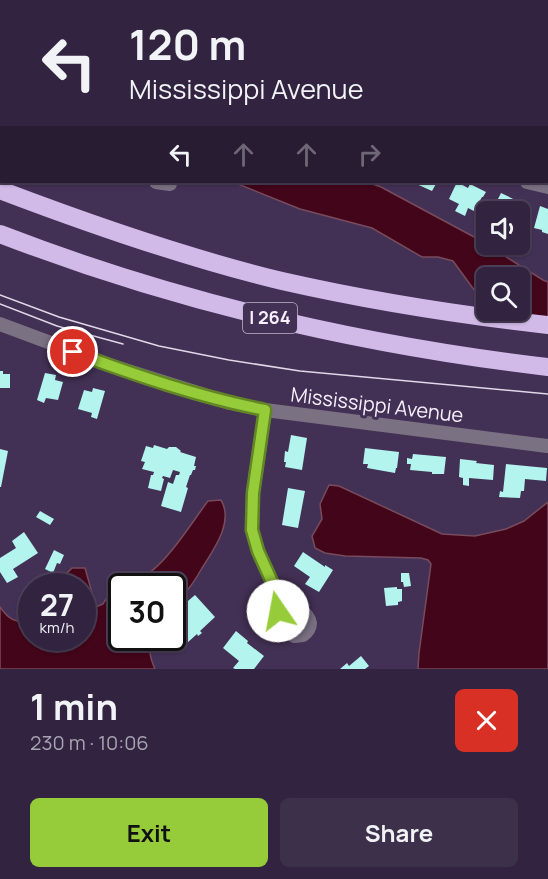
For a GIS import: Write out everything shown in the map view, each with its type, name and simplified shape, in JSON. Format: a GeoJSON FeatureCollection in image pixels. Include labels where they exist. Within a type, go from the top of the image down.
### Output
{"type":"FeatureCollection","features":[{"type":"Feature","properties":{"kind":"highway","name":"I 264"},"geometry":{"type":"LineString","coordinates":[[0,190],[119,234],[281,280],[456,314],[548,325]]}},
{"type":"Feature","properties":{"kind":"highway","name":"I 264"},"geometry":{"type":"LineString","coordinates":[[0,234],[120,276],[261,316],[435,351],[548,367]]}},
{"type":"Feature","properties":{"kind":"street"},"geometry":{"type":"LineString","coordinates":[[531,183],[548,187]]}},
{"type":"Feature","properties":{"kind":"street","name":"Mississippi Avenue"},"geometry":{"type":"LineString","coordinates":[[0,324],[115,367],[230,403],[265,410],[547,446]]}},
{"type":"Feature","properties":{"kind":"street"},"geometry":{"type":"LineString","coordinates":[[265,410],[253,493],[252,530],[258,551],[277,593]]}},
{"type":"Feature","properties":{"kind":"shaded area"},"geometry":{"type":"Polygon","coordinates":[[[235,183],[370,183],[476,238],[476,255],[503,255],[522,267],[476,267],[476,293],[453,261],[438,257],[422,257],[372,228],[300,209],[235,183]]]}},
{"type":"Feature","properties":{"kind":"shaded area"},"geometry":{"type":"Polygon","coordinates":[[[530,272],[548,282],[548,327],[530,320],[530,272]]]}},
{"type":"Feature","properties":{"kind":"shaded area"},"geometry":{"type":"Polygon","coordinates":[[[329,485],[339,486],[442,534],[475,536],[506,529],[524,521],[548,502],[548,669],[418,669],[431,564],[428,560],[421,558],[345,556],[325,553],[315,548],[312,536],[322,519],[320,504],[329,485]]]}},
{"type":"Feature","properties":{"kind":"shaded area"},"geometry":{"type":"Polygon","coordinates":[[[221,500],[224,508],[224,526],[212,552],[193,583],[186,591],[186,573],[148,573],[178,542],[208,501],[221,500]]]}},
{"type":"Feature","properties":{"kind":"shaded area"},"geometry":{"type":"Polygon","coordinates":[[[72,568],[85,568],[86,573],[67,573],[72,568]]]}},
{"type":"Feature","properties":{"kind":"shaded area"},"geometry":{"type":"Polygon","coordinates":[[[108,596],[108,651],[150,651],[155,669],[0,669],[0,607],[6,615],[18,621],[18,651],[96,651],[96,607],[103,604],[108,596]]]}},
{"type":"Feature","properties":{"kind":"building"},"geometry":{"type":"Polygon","coordinates":[[[414,183],[436,183],[432,191],[414,183]]]}},
{"type":"Feature","properties":{"kind":"building"},"geometry":{"type":"Polygon","coordinates":[[[457,183],[468,188],[470,184],[486,192],[480,201],[476,201],[474,211],[468,208],[465,216],[455,211],[459,204],[449,199],[457,183]]]}},
{"type":"Feature","properties":{"kind":"building"},"geometry":{"type":"Polygon","coordinates":[[[501,193],[518,201],[497,201],[501,193]]]}},
{"type":"Feature","properties":{"kind":"building"},"geometry":{"type":"Polygon","coordinates":[[[540,206],[548,209],[548,234],[534,228],[540,206]]]}},
{"type":"Feature","properties":{"kind":"building"},"geometry":{"type":"Polygon","coordinates":[[[0,371],[3,371],[3,374],[10,374],[10,388],[0,388],[0,371]]]}},
{"type":"Feature","properties":{"kind":"building"},"geometry":{"type":"Polygon","coordinates":[[[45,373],[56,375],[55,380],[63,382],[58,400],[46,398],[44,403],[37,400],[45,373]]]}},
{"type":"Feature","properties":{"kind":"building"},"geometry":{"type":"Polygon","coordinates":[[[93,388],[105,391],[97,419],[91,417],[92,413],[78,409],[84,390],[92,392],[93,388]]]}},
{"type":"Feature","properties":{"kind":"building"},"geometry":{"type":"Polygon","coordinates":[[[291,435],[307,438],[302,470],[285,467],[285,451],[288,452],[291,435]]]}},
{"type":"Feature","properties":{"kind":"building"},"geometry":{"type":"Polygon","coordinates":[[[154,445],[167,449],[176,447],[180,452],[196,457],[195,470],[190,475],[186,487],[188,488],[181,512],[161,506],[168,482],[173,484],[176,475],[180,472],[173,470],[170,478],[163,476],[161,491],[148,488],[154,472],[142,469],[145,462],[141,461],[146,446],[153,448],[154,445]]]}},
{"type":"Feature","properties":{"kind":"building"},"geometry":{"type":"Polygon","coordinates":[[[365,448],[399,452],[395,473],[367,468],[368,464],[363,464],[365,448]]]}},
{"type":"Feature","properties":{"kind":"building"},"geometry":{"type":"Polygon","coordinates":[[[0,449],[8,451],[1,487],[0,487],[0,449]]]}},
{"type":"Feature","properties":{"kind":"building"},"geometry":{"type":"Polygon","coordinates":[[[413,454],[446,457],[444,474],[410,470],[411,464],[407,464],[407,458],[412,459],[413,454]]]}},
{"type":"Feature","properties":{"kind":"building"},"geometry":{"type":"Polygon","coordinates":[[[460,459],[494,465],[493,480],[469,478],[469,486],[463,485],[463,478],[459,477],[460,459]]]}},
{"type":"Feature","properties":{"kind":"building"},"geometry":{"type":"Polygon","coordinates":[[[506,464],[547,468],[546,481],[525,479],[524,491],[521,491],[520,498],[499,497],[500,491],[503,492],[506,464]]]}},
{"type":"Feature","properties":{"kind":"building"},"geometry":{"type":"Polygon","coordinates":[[[288,488],[305,491],[298,528],[282,525],[288,488]]]}},
{"type":"Feature","properties":{"kind":"building"},"geometry":{"type":"Polygon","coordinates":[[[40,511],[54,519],[50,525],[36,517],[40,511]]]}},
{"type":"Feature","properties":{"kind":"building"},"geometry":{"type":"Polygon","coordinates":[[[24,532],[38,553],[13,569],[18,577],[7,583],[0,572],[0,558],[16,548],[12,541],[24,532]]]}},
{"type":"Feature","properties":{"kind":"building"},"geometry":{"type":"Polygon","coordinates":[[[54,550],[64,555],[60,564],[57,563],[53,573],[45,569],[54,550]]]}},
{"type":"Feature","properties":{"kind":"building"},"geometry":{"type":"Polygon","coordinates":[[[303,552],[333,570],[319,592],[305,584],[310,577],[294,566],[303,552]]]}},
{"type":"Feature","properties":{"kind":"building"},"geometry":{"type":"Polygon","coordinates":[[[401,573],[409,573],[411,586],[404,587],[401,582],[401,573]]]}},
{"type":"Feature","properties":{"kind":"building"},"geometry":{"type":"Polygon","coordinates":[[[397,587],[397,589],[402,589],[402,601],[398,602],[398,605],[386,606],[384,588],[397,587]]]}},
{"type":"Feature","properties":{"kind":"building"},"geometry":{"type":"Polygon","coordinates":[[[195,595],[215,617],[200,631],[202,633],[198,636],[197,634],[187,643],[186,642],[186,603],[195,595]]]}},
{"type":"Feature","properties":{"kind":"building"},"geometry":{"type":"Polygon","coordinates":[[[236,631],[264,656],[254,669],[233,668],[239,661],[223,648],[236,631]]]}},
{"type":"Feature","properties":{"kind":"building"},"geometry":{"type":"Polygon","coordinates":[[[361,656],[369,666],[365,669],[340,669],[347,663],[349,666],[361,656]]]}},
{"type":"Feature","properties":{"kind":"tram line"},"geometry":{"type":"LineString","coordinates":[[0,295],[59,317],[159,346],[229,360],[300,371],[548,394]]}},
{"type":"Feature","properties":{"kind":"tram line"},"geometry":{"type":"LineString","coordinates":[[0,304],[57,326],[123,344]]}},
{"type":"Feature","properties":{"kind":"route"},"geometry":{"type":"LineString","coordinates":[[73,352],[230,403],[265,410],[253,493],[252,530],[258,551],[277,593],[278,611]]}}]}
